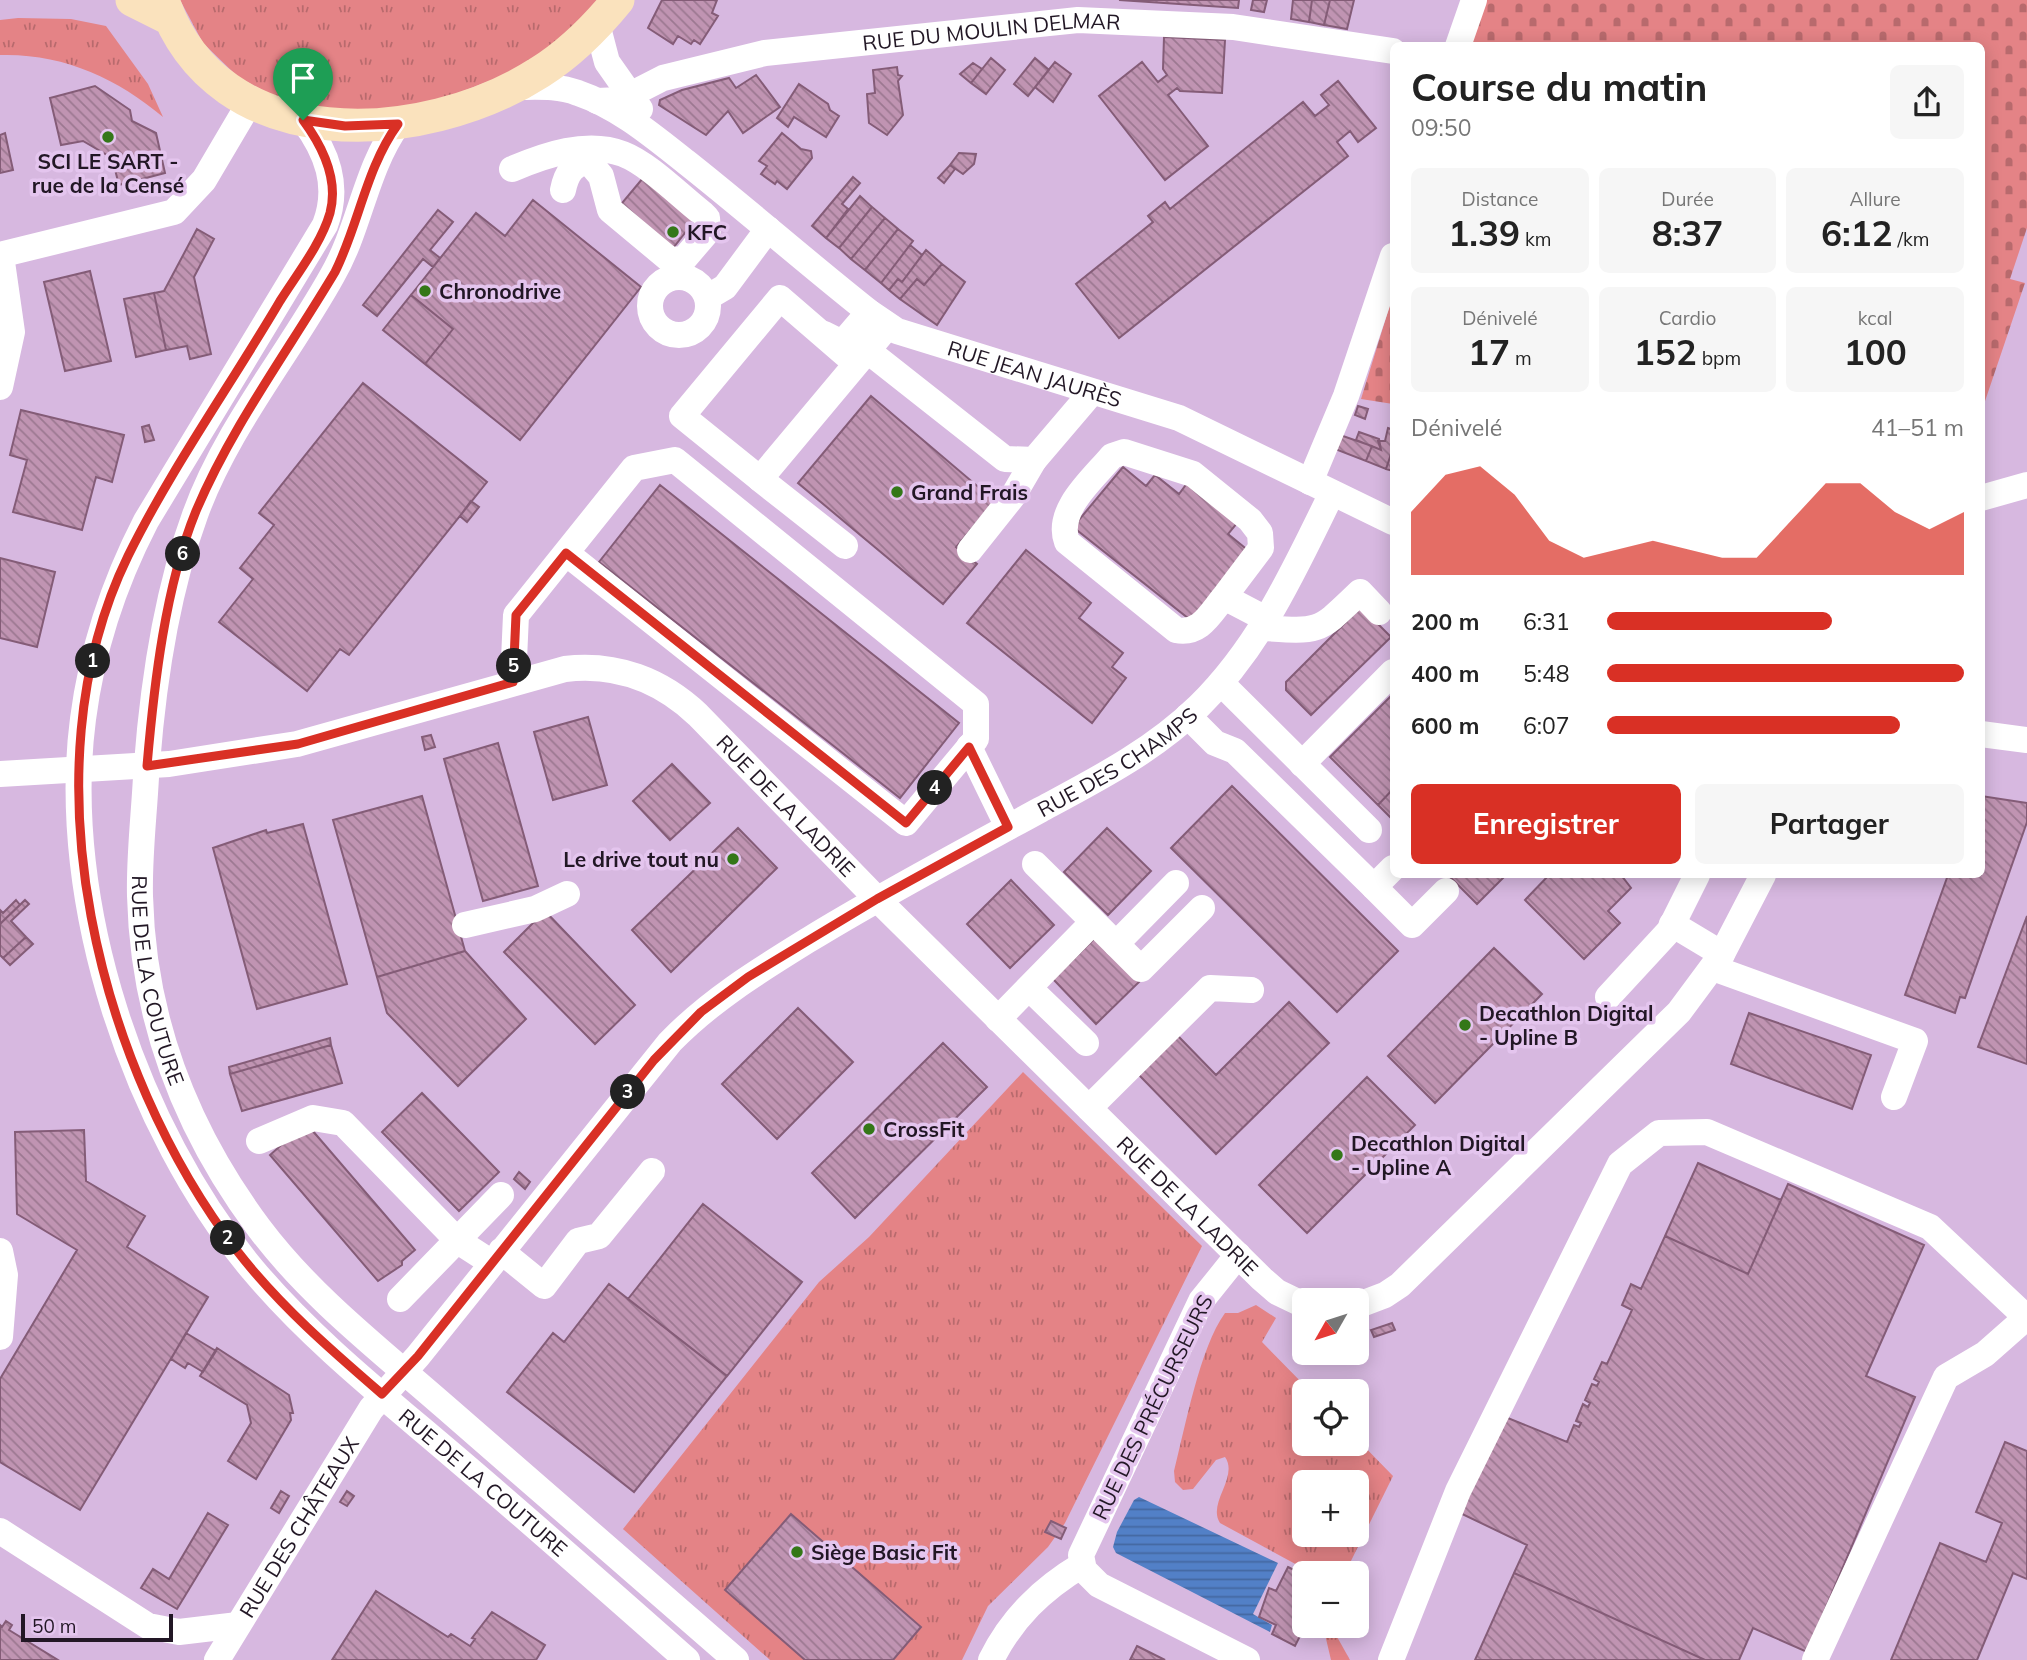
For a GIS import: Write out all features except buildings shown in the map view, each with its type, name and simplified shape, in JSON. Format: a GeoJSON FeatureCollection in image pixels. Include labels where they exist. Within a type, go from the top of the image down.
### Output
{"type":"FeatureCollection","features":[{"type":"Feature","properties":{"kind":"main road"},"geometry":{"type":"LineString","coordinates":[[132,0],[166,10],[185,45],[206,69],[225,87],[250,102],[303,120],[345,126],[398,124],[446,114],[513,87],[553,63],[608,12]]}},
{"type":"Feature","properties":{"kind":"street"},"geometry":{"type":"LineString","coordinates":[[1459,42],[1474,0]]}},
{"type":"Feature","properties":{"kind":"street","name":"RUE DU MOULIN DELMAR"},"geometry":{"type":"LineString","coordinates":[[597,101],[611,102],[663,78],[765,53],[1061,11],[1117,20],[1233,27],[1390,51]]}},
{"type":"Feature","properties":{"kind":"street","name":"RUE JEAN JAURÈS"},"geometry":{"type":"LineString","coordinates":[[608,12],[607,62],[629,96],[706,178]]}},
{"type":"Feature","properties":{"kind":"street","name":"RUE JEAN JAURÈS"},"geometry":{"type":"LineString","coordinates":[[513,87],[560,88],[597,101],[627,118],[706,178],[878,319],[920,340],[1186,421],[1390,521]]}},
{"type":"Feature","properties":{"kind":"street"},"geometry":{"type":"LineString","coordinates":[[0,387],[12,332],[0,255],[174,212],[204,180],[250,102]]}},
{"type":"Feature","properties":{"kind":"street","name":"RUE DE LA COUTURE"},"geometry":{"type":"LineString","coordinates":[[303,120],[320,146],[329,170],[333,191],[329,214],[259,336],[176,468],[126,559],[98,640],[83,718],[79,769],[85,870],[104,973],[129,1054],[168,1141],[207,1208],[254,1271],[298,1318],[382,1394],[687,1660]]}},
{"type":"Feature","properties":{"kind":"street","name":"RUE DE LA COUTURE"},"geometry":{"type":"LineString","coordinates":[[398,124],[383,148],[335,272],[235,434],[195,514],[172,595],[156,688],[158,765],[140,871],[141,930],[157,1023],[182,1099],[218,1168],[263,1233],[303,1279],[736,1660]]}},
{"type":"Feature","properties":{"kind":"street"},"geometry":{"type":"LineString","coordinates":[[512,169],[538,158],[586,149],[623,154],[707,218],[708,230],[684,259],[670,260],[610,210],[601,176],[590,163],[576,165],[569,171],[563,190]]}},
{"type":"Feature","properties":{"kind":"street"},"geometry":{"type":"LineString","coordinates":[[708,297],[725,287],[768,229]]}},
{"type":"Feature","properties":{"kind":"street","name":"RUE DES CHAMPS"},"geometry":{"type":"LineString","coordinates":[[382,1394],[405,1371],[654,1060],[684,1028],[732,988],[877,899],[1124,764],[1188,716],[1221,683],[1266,624],[1321,487],[1346,397],[1390,273]]}},
{"type":"Feature","properties":{"kind":"street"},"geometry":{"type":"LineString","coordinates":[[845,546],[682,416],[780,298],[846,355],[868,351],[1005,459],[1034,460]]}},
{"type":"Feature","properties":{"kind":"street"},"geometry":{"type":"LineString","coordinates":[[824,334],[840,342],[878,319]]}},
{"type":"Feature","properties":{"kind":"street"},"geometry":{"type":"LineString","coordinates":[[760,479],[868,351],[878,319]]}},
{"type":"Feature","properties":{"kind":"street"},"geometry":{"type":"LineString","coordinates":[[970,550],[1013,496],[1034,460],[1093,392]]}},
{"type":"Feature","properties":{"kind":"street"},"geometry":{"type":"LineString","coordinates":[[1124,452],[1193,474],[1250,520],[1260,533],[1261,548],[1224,597],[1197,629],[1188,633],[1176,631],[1067,541],[1062,529],[1065,515],[1112,456],[1124,452]]}},
{"type":"Feature","properties":{"kind":"street"},"geometry":{"type":"LineString","coordinates":[[513,682],[516,615],[634,468],[675,460],[976,704],[976,738],[906,823],[566,553]]}},
{"type":"Feature","properties":{"kind":"street"},"geometry":{"type":"LineString","coordinates":[[1985,497],[2027,485]]}},
{"type":"Feature","properties":{"kind":"street"},"geometry":{"type":"LineString","coordinates":[[1224,597],[1266,624],[1312,630],[1325,626],[1360,592],[1379,612]]}},
{"type":"Feature","properties":{"kind":"street","name":"RUE DE LA LADRIE"},"geometry":{"type":"LineString","coordinates":[[0,774],[158,765],[298,744],[513,682],[584,667],[625,673],[667,690],[698,715],[877,899],[1238,1255],[1277,1292],[1292,1299]]}},
{"type":"Feature","properties":{"kind":"street"},"geometry":{"type":"LineString","coordinates":[[1302,764],[1390,676]]}},
{"type":"Feature","properties":{"kind":"street"},"geometry":{"type":"LineString","coordinates":[[1221,683],[1369,830]]}},
{"type":"Feature","properties":{"kind":"street"},"geometry":{"type":"LineString","coordinates":[[1188,716],[1215,743],[1235,751],[1384,877],[1412,925],[1446,891]]}},
{"type":"Feature","properties":{"kind":"street"},"geometry":{"type":"LineString","coordinates":[[1985,735],[2027,740]]}},
{"type":"Feature","properties":{"kind":"street"},"geometry":{"type":"LineString","coordinates":[[969,747],[1008,827]]}},
{"type":"Feature","properties":{"kind":"street"},"geometry":{"type":"LineString","coordinates":[[1035,864],[1141,969],[1202,908]]}},
{"type":"Feature","properties":{"kind":"street"},"geometry":{"type":"LineString","coordinates":[[1608,997],[1648,956],[1672,924],[1695,878]]}},
{"type":"Feature","properties":{"kind":"street"},"geometry":{"type":"LineString","coordinates":[[1369,1302],[1385,1296],[1400,1285],[1667,1024],[1717,961],[1761,878]]}},
{"type":"Feature","properties":{"kind":"street"},"geometry":{"type":"LineString","coordinates":[[1116,944],[1176,883]]}},
{"type":"Feature","properties":{"kind":"street"},"geometry":{"type":"LineString","coordinates":[[465,925],[535,909],[567,894]]}},
{"type":"Feature","properties":{"kind":"street"},"geometry":{"type":"LineString","coordinates":[[998,1018],[1093,922]]}},
{"type":"Feature","properties":{"kind":"street"},"geometry":{"type":"LineString","coordinates":[[1672,924],[1717,961],[1915,1041],[1894,1097]]}},
{"type":"Feature","properties":{"kind":"street"},"geometry":{"type":"LineString","coordinates":[[1029,988],[1086,1043]]}},
{"type":"Feature","properties":{"kind":"street"},"geometry":{"type":"LineString","coordinates":[[1088,1108],[1210,988],[1251,990]]}},
{"type":"Feature","properties":{"kind":"street"},"geometry":{"type":"LineString","coordinates":[[259,1141],[313,1118],[343,1123],[458,1241],[497,1257],[544,1286],[578,1241],[599,1236],[652,1171]]}},
{"type":"Feature","properties":{"kind":"street"},"geometry":{"type":"LineString","coordinates":[[1391,1660],[1458,1491],[1620,1164],[1659,1133],[1707,1132],[1930,1227],[2027,1318],[1985,1354],[1946,1377],[1815,1660]]}},
{"type":"Feature","properties":{"kind":"street"},"geometry":{"type":"LineString","coordinates":[[400,1299],[501,1195]]}},
{"type":"Feature","properties":{"kind":"street"},"geometry":{"type":"LineString","coordinates":[[0,1251],[5,1275],[0,1337]]}},
{"type":"Feature","properties":{"kind":"street","name":"RUE DES PRÉCURSEURS"},"geometry":{"type":"LineString","coordinates":[[1082,1565],[1083,1545],[1201,1301],[1238,1255]]}},
{"type":"Feature","properties":{"kind":"street","name":"RUE DES CHÂTEAUX"},"geometry":{"type":"LineString","coordinates":[[217,1660],[359,1427],[382,1394]]}},
{"type":"Feature","properties":{"kind":"street"},"geometry":{"type":"LineString","coordinates":[[0,1531],[148,1626],[179,1632],[238,1625]]}},
{"type":"Feature","properties":{"kind":"street"},"geometry":{"type":"LineString","coordinates":[[991,1660],[1008,1629],[1041,1593],[1082,1565],[1090,1578],[1106,1590],[1247,1660]]}},
{"type":"Feature","properties":{"kind":"green space"},"geometry":{"type":"Polygon","coordinates":[[[180,0],[601,0],[577,26],[518,70],[427,105],[341,112],[279,99],[238,77],[203,43],[180,0]]]}},
{"type":"Feature","properties":{"kind":"green space"},"geometry":{"type":"Polygon","coordinates":[[[1485,0],[2027,0],[2027,228],[2010,279],[2025,283],[1985,401],[1985,42],[1470,42],[1485,0]]]}},
{"type":"Feature","properties":{"kind":"green space"},"geometry":{"type":"Polygon","coordinates":[[[71,19],[106,26],[148,84],[163,117],[108,80],[67,63],[23,55],[0,55],[0,20],[71,19]]]}},
{"type":"Feature","properties":{"kind":"green space"},"geometry":{"type":"Polygon","coordinates":[[[1390,305],[1390,404],[1361,399],[1390,305]]]}},
{"type":"Feature","properties":{"kind":"green space"},"geometry":{"type":"Polygon","coordinates":[[[1023,1072],[1202,1246],[1065,1523],[1048,1547],[988,1606],[962,1660],[770,1660],[623,1529],[819,1282],[869,1237],[1023,1072]]]}},
{"type":"Feature","properties":{"kind":"green space"},"geometry":{"type":"Polygon","coordinates":[[[1256,1305],[1276,1318],[1262,1342],[1298,1379],[1292,1379],[1292,1456],[1369,1456],[1369,1451],[1393,1476],[1369,1524],[1369,1470],[1292,1470],[1292,1547],[1358,1547],[1351,1561],[1292,1562],[1220,1523],[1217,1507],[1228,1473],[1225,1457],[1216,1460],[1193,1489],[1183,1490],[1175,1482],[1174,1471],[1201,1367],[1216,1328],[1225,1313],[1238,1313],[1256,1305]]]}},
{"type":"Feature","properties":{"kind":"green space"},"geometry":{"type":"Polygon","coordinates":[[[1326,1638],[1338,1638],[1350,1660],[1331,1660],[1326,1638]]]}},
{"type":"Feature","properties":{"kind":"water"},"geometry":{"type":"Polygon","coordinates":[[[1139,1497],[1278,1563],[1253,1614],[1272,1625],[1270,1632],[1116,1553],[1113,1547],[1117,1532],[1134,1500],[1139,1497]]]}},
{"type":"Feature","properties":{"kind":"place","name":"SCI LE SART - rue de la Censé"},"geometry":{"type":"Point","coordinates":[108,137]}},
{"type":"Feature","properties":{"kind":"place","name":"KFC"},"geometry":{"type":"Point","coordinates":[673,232]}},
{"type":"Feature","properties":{"kind":"place","name":"Chronodrive"},"geometry":{"type":"Point","coordinates":[425,291]}},
{"type":"Feature","properties":{"kind":"place","name":"Grand Frais"},"geometry":{"type":"Point","coordinates":[897,492]}},
{"type":"Feature","properties":{"kind":"place","name":"Le drive tout nu"},"geometry":{"type":"Point","coordinates":[733,859]}},
{"type":"Feature","properties":{"kind":"place","name":"Decathlon Digital - Upline B"},"geometry":{"type":"Point","coordinates":[1465,1025]}},
{"type":"Feature","properties":{"kind":"place","name":"CrossFit"},"geometry":{"type":"Point","coordinates":[869,1129]}},
{"type":"Feature","properties":{"kind":"place","name":"Decathlon Digital - Upline A"},"geometry":{"type":"Point","coordinates":[1337,1155]}},
{"type":"Feature","properties":{"kind":"place","name":"Siège Basic Fit"},"geometry":{"type":"Point","coordinates":[797,1552]}},
{"type":"Feature","properties":{"kind":"route"},"geometry":{"type":"LineString","coordinates":[[303,120],[345,126],[398,124],[383,148],[335,272],[235,434],[195,514],[172,595],[156,688],[147,766],[298,744],[513,682],[516,615],[566,553],[906,823],[969,747],[1008,827],[877,899],[748,977],[701,1012],[654,1060],[418,1356],[382,1394],[298,1318],[237,1251],[207,1208],[168,1141],[129,1054],[104,973],[87,882],[79,799],[80,738],[89,682],[98,640],[126,559],[176,468],[259,336],[320,234],[329,214],[332,179],[326,158],[303,120]]}}]}
